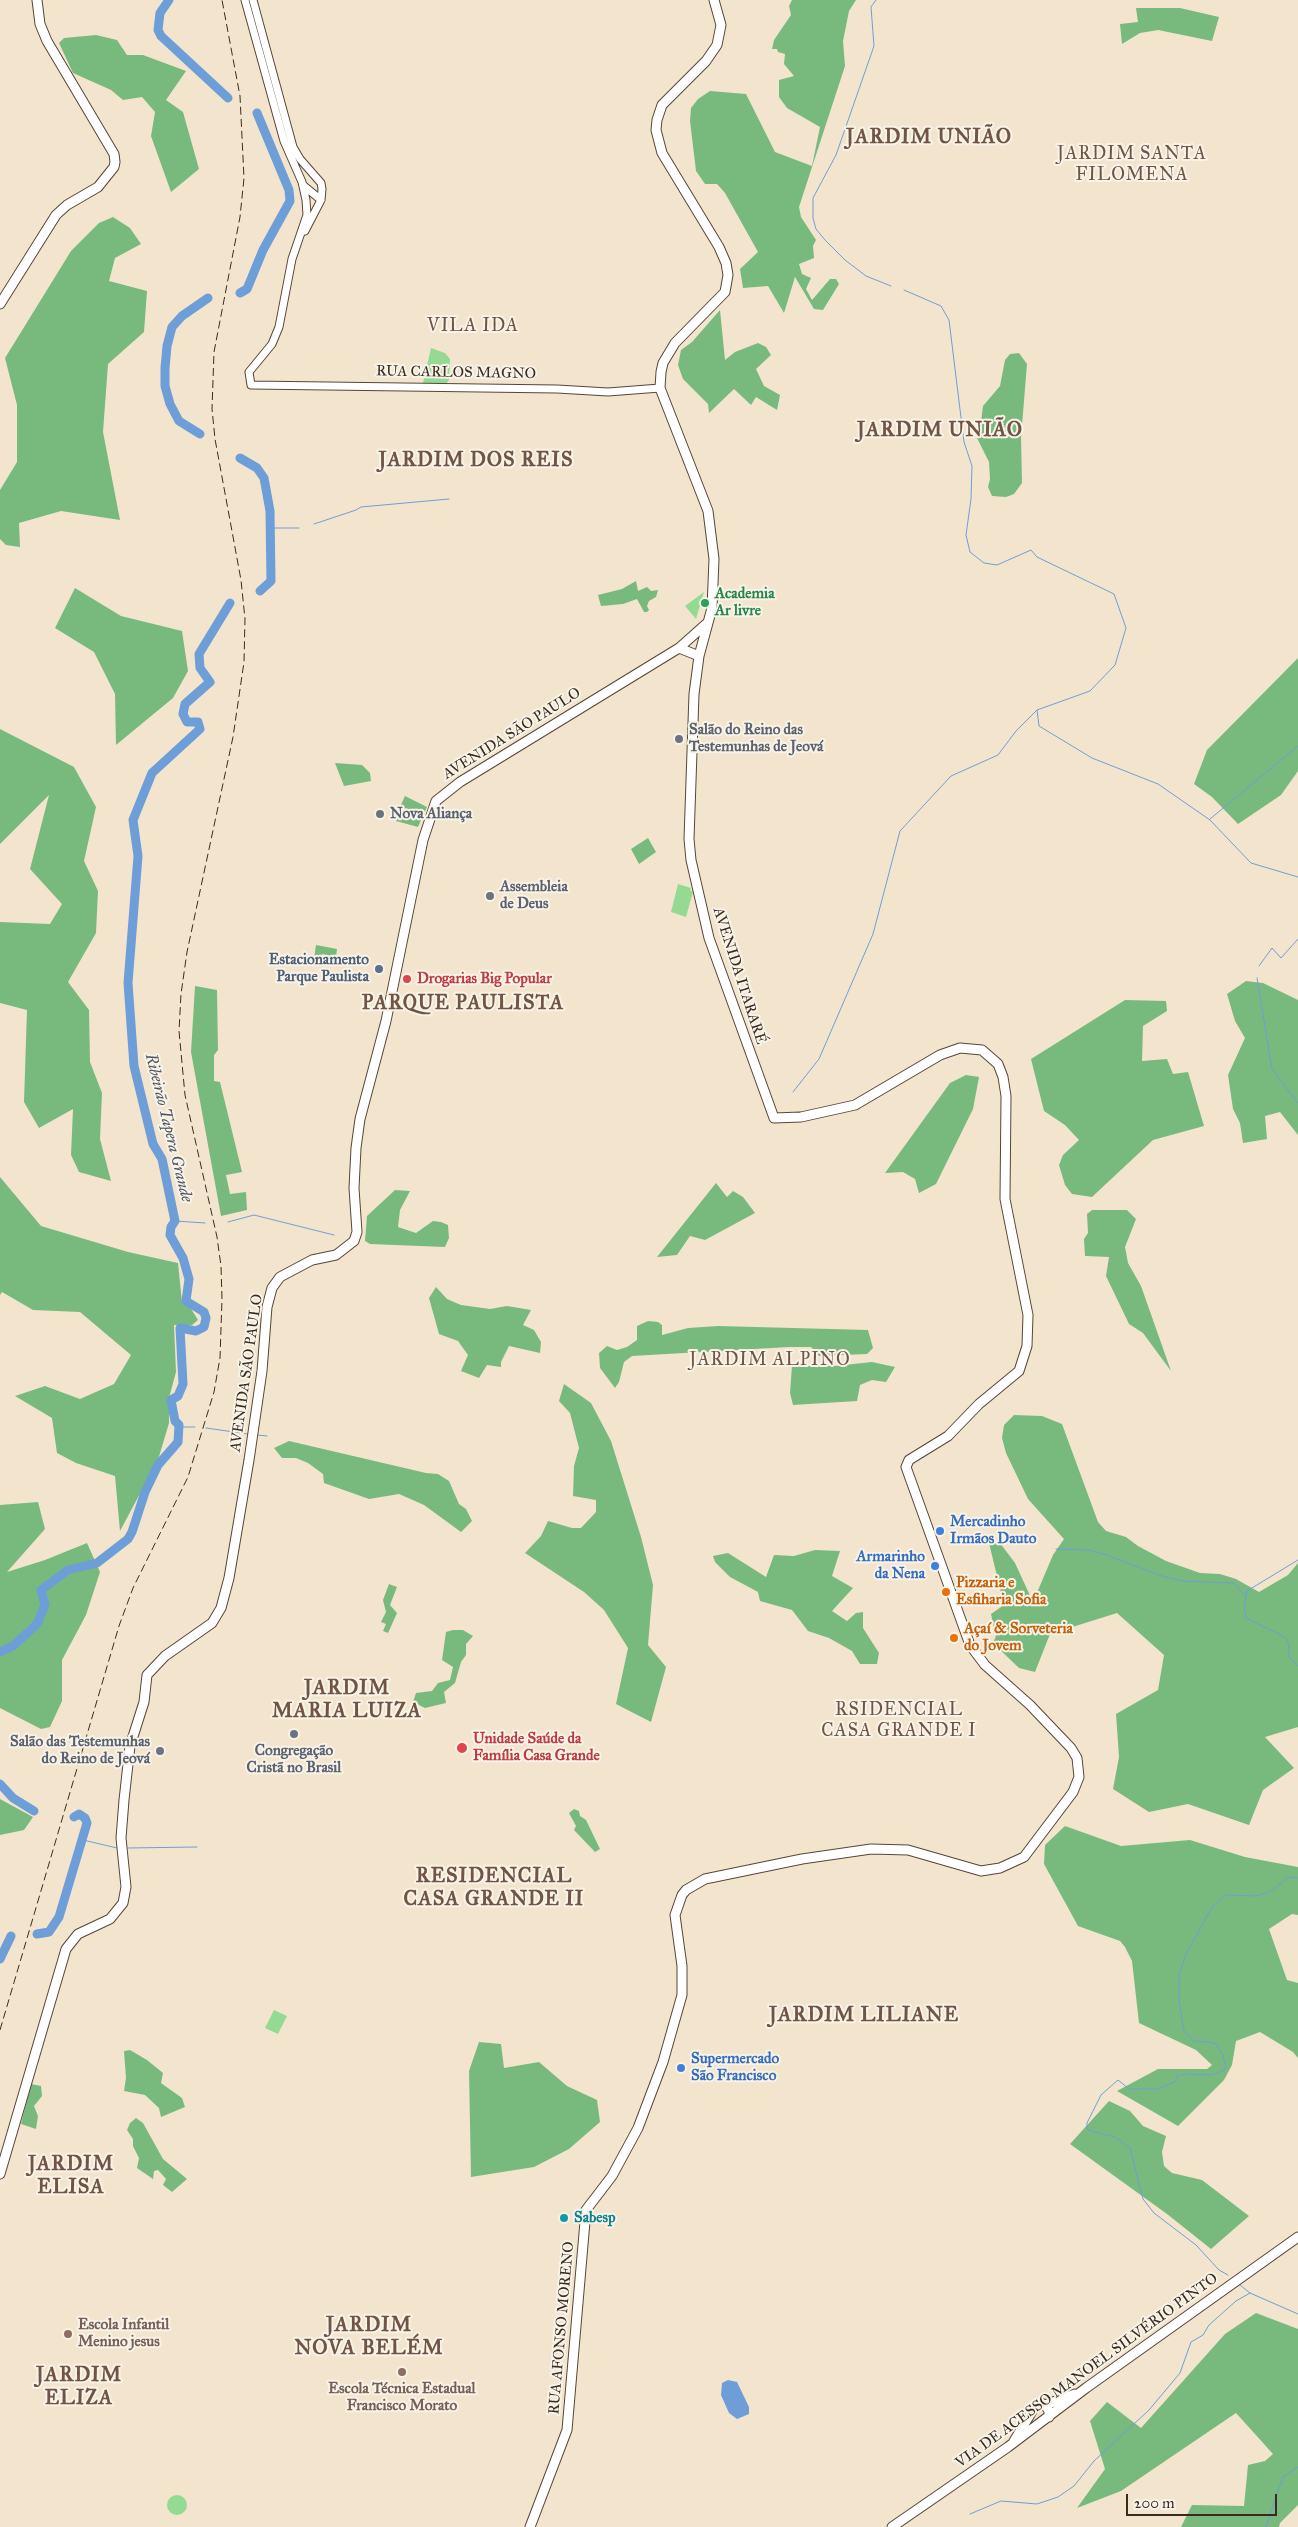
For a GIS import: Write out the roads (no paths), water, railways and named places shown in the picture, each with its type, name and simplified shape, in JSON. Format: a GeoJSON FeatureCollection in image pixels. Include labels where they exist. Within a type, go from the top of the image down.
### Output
{"type":"FeatureCollection","features":[{"type":"Feature","properties":{"kind":"main road"},"geometry":{"type":"LineString","coordinates":[[0,304],[56,216],[67,205],[98,187],[115,162],[114,154],[47,41],[40,24],[37,0]]}},
{"type":"Feature","properties":{"kind":"main road"},"geometry":{"type":"LineString","coordinates":[[679,648],[699,656],[712,608],[714,581],[708,511],[660,388],[663,363],[672,348],[725,292],[728,284],[728,275],[723,255],[662,154],[656,130],[656,120],[662,105],[706,61],[717,45],[721,24],[714,0]]}},
{"type":"Feature","properties":{"kind":"main road","name":"AVENIDA SÃO PAULO"},"geometry":{"type":"LineString","coordinates":[[0,2174],[66,1949],[78,1934],[114,1916],[124,1903],[126,1887],[121,1838],[124,1800],[130,1746],[144,1702],[147,1675],[165,1656],[212,1623],[221,1608],[230,1578],[262,1371],[267,1307],[272,1288],[280,1277],[312,1260],[336,1255],[354,1240],[358,1232],[354,1188],[360,1119],[386,1021],[423,840],[428,820],[436,801],[460,782],[679,648],[707,624]]}},
{"type":"Feature","properties":{"kind":"main road","name":"AVENIDA ITARARÉ"},"geometry":{"type":"LineString","coordinates":[[699,656],[694,694],[691,750],[689,839],[691,860],[708,938],[772,1116],[778,1118],[823,1113],[860,1103],[928,1062],[960,1048],[976,1048],[986,1053],[998,1064],[1003,1077],[1006,1096],[1006,1199],[1028,1315],[1028,1346],[1020,1371],[979,1404],[948,1436],[908,1460]]}},
{"type":"Feature","properties":{"kind":"main road","name":"RUA AFONSO MORENO"},"geometry":{"type":"LineString","coordinates":[[530,2527],[567,2430],[586,2210],[615,2170],[642,2121],[666,2053],[682,1995],[682,1966],[675,1915],[682,1895],[686,1890],[705,1879],[802,1859],[871,1849],[908,1850],[981,1870],[1000,1868],[1024,1857],[1076,1784],[1079,1767],[1071,1748],[1030,1705],[985,1664],[970,1645],[906,1467],[908,1460]]}},
{"type":"Feature","properties":{"kind":"main road","name":"VIA DE ACESSO MANOEL SILVÉRIO PINTO"},"geometry":{"type":"LineString","coordinates":[[892,2527],[1013,2444],[1082,2391],[1298,2237]]}},
{"type":"Feature","properties":{"kind":"main road"},"geometry":{"type":"LineString","coordinates":[[1013,2444],[1033,2407],[1041,2403],[1045,2405],[1082,2391]]}},
{"type":"Feature","properties":{"kind":"main road"},"geometry":{"type":"LineString","coordinates":[[1045,2405],[1049,2411],[1049,2416]]}},
{"type":"Feature","properties":{"kind":"street"},"geometry":{"type":"LineString","coordinates":[[245,0],[252,9],[293,147],[312,174],[321,183],[321,200],[300,237]]}},
{"type":"Feature","properties":{"kind":"street"},"geometry":{"type":"LineString","coordinates":[[252,9],[284,141],[301,182],[306,200],[306,215],[300,237]]}},
{"type":"Feature","properties":{"kind":"street"},"geometry":{"type":"LineString","coordinates":[[301,182],[304,174],[312,174]]}},
{"type":"Feature","properties":{"kind":"street"},"geometry":{"type":"LineString","coordinates":[[301,182],[321,200]]}},
{"type":"Feature","properties":{"kind":"street","name":"RUA CARLOS MAGNO"},"geometry":{"type":"LineString","coordinates":[[300,237],[292,259],[276,336],[250,370],[251,385],[608,392],[660,388]]}},
{"type":"Feature","properties":{"kind":"water"},"geometry":{"type":"Polygon","coordinates":[[[728,2380],[737,2382],[749,2407],[749,2414],[737,2419],[729,2413],[721,2395],[722,2383],[728,2380]]]}},
{"type":"Feature","properties":{"kind":"waterway","name":"Ribeirão Tapera Grande"},"geometry":{"type":"LineString","coordinates":[[169,0],[160,13],[158,30],[161,36],[228,98]]}},
{"type":"Feature","properties":{"kind":"waterway"},"geometry":{"type":"LineString","coordinates":[[876,0],[871,7],[874,46],[836,155],[813,198],[813,218],[816,229],[845,260],[866,276],[891,286]]}},
{"type":"Feature","properties":{"kind":"waterway","name":"Ribeirão Tapera Grande"},"geometry":{"type":"LineString","coordinates":[[240,293],[247,289],[263,250],[290,201],[289,190],[257,113]]}},
{"type":"Feature","properties":{"kind":"waterway"},"geometry":{"type":"LineString","coordinates":[[904,290],[941,306],[949,320],[964,442],[972,466],[971,499],[966,535],[970,552],[984,563],[997,565],[1031,550],[1037,557],[1114,594],[1126,628],[1115,665],[1090,691],[1037,710],[1039,726],[1092,758],[1158,784],[1210,820],[1251,863],[1298,877]]}},
{"type":"Feature","properties":{"kind":"waterway","name":"Ribeirão Tapera Grande"},"geometry":{"type":"LineString","coordinates":[[200,434],[179,421],[170,404],[165,386],[165,368],[167,346],[172,327],[182,316],[208,298]]}},
{"type":"Feature","properties":{"kind":"waterway","name":"Ribeirão Tapera Grande"},"geometry":{"type":"LineString","coordinates":[[240,458],[257,468],[264,478],[270,511],[271,581],[260,591]]}},
{"type":"Feature","properties":{"kind":"waterway"},"geometry":{"type":"LineString","coordinates":[[314,524],[361,507],[449,499]]}},
{"type":"Feature","properties":{"kind":"waterway"},"geometry":{"type":"LineString","coordinates":[[271,528],[299,528]]}},
{"type":"Feature","properties":{"kind":"waterway","name":"Ribeirão Tapera Grande"},"geometry":{"type":"LineString","coordinates":[[0,1652],[13,1646],[37,1624],[45,1605],[41,1590],[68,1570],[97,1563],[128,1539],[145,1492],[158,1465],[178,1442],[179,1425],[175,1421],[171,1400],[178,1396],[183,1384],[180,1328],[196,1331],[204,1327],[206,1318],[204,1312],[186,1301],[189,1279],[183,1258],[170,1235],[171,1227],[175,1221],[162,1159],[153,1144],[134,1066],[128,983],[138,856],[133,820],[152,773],[200,729],[198,722],[187,722],[183,714],[185,704],[210,682],[200,668],[199,654],[230,603]]}},
{"type":"Feature","properties":{"kind":"waterway"},"geometry":{"type":"LineString","coordinates":[[793,1092],[819,1059],[873,934],[900,831],[951,776],[998,755],[1016,731],[1037,710]]}},
{"type":"Feature","properties":{"kind":"waterway"},"geometry":{"type":"LineString","coordinates":[[1210,819],[1298,746]]}},
{"type":"Feature","properties":{"kind":"waterway"},"geometry":{"type":"LineString","coordinates":[[1259,966],[1272,948],[1281,958],[1298,939]]}},
{"type":"Feature","properties":{"kind":"waterway"},"geometry":{"type":"LineString","coordinates":[[1257,978],[1272,1069],[1298,1103]]}},
{"type":"Feature","properties":{"kind":"waterway"},"geometry":{"type":"LineString","coordinates":[[228,1222],[254,1215],[334,1235]]}},
{"type":"Feature","properties":{"kind":"waterway"},"geometry":{"type":"LineString","coordinates":[[175,1221],[205,1223]]}},
{"type":"Feature","properties":{"kind":"waterway"},"geometry":{"type":"LineString","coordinates":[[179,1427],[195,1427]]}},
{"type":"Feature","properties":{"kind":"waterway"},"geometry":{"type":"LineString","coordinates":[[206,1428],[248,1434]]}},
{"type":"Feature","properties":{"kind":"waterway"},"geometry":{"type":"LineString","coordinates":[[257,1435],[267,1436]]}},
{"type":"Feature","properties":{"kind":"waterway"},"geometry":{"type":"LineString","coordinates":[[1056,1549],[1088,1550],[1104,1554],[1162,1576],[1182,1581],[1233,1583],[1246,1596]]}},
{"type":"Feature","properties":{"kind":"waterway"},"geometry":{"type":"LineString","coordinates":[[1298,1560],[1247,1591],[1244,1607],[1246,1618],[1285,1637],[1289,1645],[1289,1657],[1298,1666]]}},
{"type":"Feature","properties":{"kind":"waterway","name":"Ribeirão Tapera Grande"},"geometry":{"type":"LineString","coordinates":[[0,1784],[13,1798],[34,1811]]}},
{"type":"Feature","properties":{"kind":"waterway","name":"Ribeirão Tapera Grande"},"geometry":{"type":"LineString","coordinates":[[37,1934],[49,1932],[59,1917],[87,1823],[85,1818],[79,1814],[74,1817]]}},
{"type":"Feature","properties":{"kind":"waterway"},"geometry":{"type":"LineString","coordinates":[[83,1840],[117,1848]]}},
{"type":"Feature","properties":{"kind":"waterway"},"geometry":{"type":"LineString","coordinates":[[128,1848],[197,1847]]}},
{"type":"Feature","properties":{"kind":"waterway"},"geometry":{"type":"LineString","coordinates":[[1228,2275],[1219,2270],[1196,2245],[1154,2213],[1143,2199],[1130,2148],[1115,2137],[1090,2131],[1087,2128],[1087,2123],[1101,2095],[1118,2080],[1129,2089],[1157,2089],[1175,2082],[1177,2076],[1187,2074],[1212,2075],[1226,2069],[1223,2055],[1215,2043],[1194,2041],[1184,2031],[1179,2000],[1179,1974],[1187,1952],[1212,1907],[1225,1895],[1257,1896],[1272,1891],[1288,1877],[1298,1878]]}},
{"type":"Feature","properties":{"kind":"waterway","name":"Ribeirão Tapera Grande"},"geometry":{"type":"LineString","coordinates":[[0,1959],[11,1936]]}},
{"type":"Feature","properties":{"kind":"waterway"},"geometry":{"type":"LineString","coordinates":[[1240,2285],[1250,2293],[1298,2314]]}},
{"type":"Feature","properties":{"kind":"waterway"},"geometry":{"type":"LineString","coordinates":[[970,2514],[1001,2501],[1037,2504],[1058,2497],[1074,2486],[1094,2461],[1149,2410],[1180,2373],[1191,2342],[1203,2335],[1209,2325],[1236,2301],[1250,2293]]}},
{"type":"Feature","properties":{"kind":"waterway"},"geometry":{"type":"LineString","coordinates":[[1266,2527],[1283,2477],[1298,2467]]}},
{"type":"Feature","properties":{"kind":"railway"},"geometry":{"type":"LineString","coordinates":[[0,2030],[119,1626],[133,1588],[188,1477],[214,1392],[220,1358],[221,1266],[217,1237],[185,1095],[179,1031],[181,994],[187,952],[233,737],[244,662],[245,619],[241,580],[215,439],[212,409],[214,352],[240,217],[244,178],[240,96],[222,0]]}},
{"type":"Feature","properties":{"kind":"place","name":"Academia Ar livre"},"geometry":{"type":"Point","coordinates":[705,603]}},
{"type":"Feature","properties":{"kind":"place","name":"Salão do Reino das Testemunhas de Jeová"},"geometry":{"type":"Point","coordinates":[679,739]}},
{"type":"Feature","properties":{"kind":"place","name":"Nova Aliança"},"geometry":{"type":"Point","coordinates":[380,814]}},
{"type":"Feature","properties":{"kind":"place","name":"Assembleia de Deus"},"geometry":{"type":"Point","coordinates":[490,896]}},
{"type":"Feature","properties":{"kind":"place","name":"Estacionamento Parque Paulista"},"geometry":{"type":"Point","coordinates":[379,969]}},
{"type":"Feature","properties":{"kind":"place","name":"Drogarias Big Popular"},"geometry":{"type":"Point","coordinates":[407,979]}},
{"type":"Feature","properties":{"kind":"place","name":"Mercadinho Irmãos Dauto"},"geometry":{"type":"Point","coordinates":[940,1531]}},
{"type":"Feature","properties":{"kind":"place","name":"Armarinho da Nena"},"geometry":{"type":"Point","coordinates":[935,1566]}},
{"type":"Feature","properties":{"kind":"place","name":"Pizzaria e Esfiharia Sofia"},"geometry":{"type":"Point","coordinates":[946,1592]}},
{"type":"Feature","properties":{"kind":"place","name":"Açaí & Sorveteria do Jovem"},"geometry":{"type":"Point","coordinates":[954,1638]}},
{"type":"Feature","properties":{"kind":"place","name":"Congregação Cristã no Brasil"},"geometry":{"type":"Point","coordinates":[294,1734]}},
{"type":"Feature","properties":{"kind":"place","name":"Unidade Saúde da Família Casa Grande"},"geometry":{"type":"Point","coordinates":[462,1748]}},
{"type":"Feature","properties":{"kind":"place","name":"Salão das Testemunhas do Reino de Jeová"},"geometry":{"type":"Point","coordinates":[160,1751]}},
{"type":"Feature","properties":{"kind":"place","name":"Supermercado São Francisco"},"geometry":{"type":"Point","coordinates":[681,2068]}},
{"type":"Feature","properties":{"kind":"place","name":"Sabesp"},"geometry":{"type":"Point","coordinates":[564,2218]}},
{"type":"Feature","properties":{"kind":"place","name":"Escola Infantil Menino jesus"},"geometry":{"type":"Point","coordinates":[68,2334]}},
{"type":"Feature","properties":{"kind":"place","name":"Escola Técnica Estadual Francisco Morato"},"geometry":{"type":"Point","coordinates":[402,2372]}},
{"type":"Feature","properties":{"kind":"district","name":"JARDIM UNIÃO"},"geometry":{"type":"Point","coordinates":[929,138]}},
{"type":"Feature","properties":{"kind":"district","name":"JARDIM SANTA FILOMENA"},"geometry":{"type":"Point","coordinates":[1132,165]}},
{"type":"Feature","properties":{"kind":"district","name":"VILA IDA"},"geometry":{"type":"Point","coordinates":[473,327]}},
{"type":"Feature","properties":{"kind":"district","name":"JARDIM UNIÃO"},"geometry":{"type":"Point","coordinates":[940,431]}},
{"type":"Feature","properties":{"kind":"district","name":"JARDIM DOS REIS"},"geometry":{"type":"Point","coordinates":[476,461]}},
{"type":"Feature","properties":{"kind":"district","name":"PARQUE PAULISTA"},"geometry":{"type":"Point","coordinates":[463,1004]}},
{"type":"Feature","properties":{"kind":"district","name":"JARDIM ALPINO"},"geometry":{"type":"Point","coordinates":[770,1361]}},
{"type":"Feature","properties":{"kind":"district","name":"JARDIM MARIA LUIZA"},"geometry":{"type":"Point","coordinates":[347,1700]}},
{"type":"Feature","properties":{"kind":"district","name":"RSIDENCIAL CASA GRANDE I"},"geometry":{"type":"Point","coordinates":[899,1721]}},
{"type":"Feature","properties":{"kind":"district","name":"RESIDENCIAL CASA GRANDE II"},"geometry":{"type":"Point","coordinates":[494,1888]}},
{"type":"Feature","properties":{"kind":"district","name":"JARDIM LILIANE"},"geometry":{"type":"Point","coordinates":[864,2016]}},
{"type":"Feature","properties":{"kind":"district","name":"JARDIM ELISA"},"geometry":{"type":"Point","coordinates":[71,2176]}},
{"type":"Feature","properties":{"kind":"district","name":"JARDIM NOVA BELÉM"},"geometry":{"type":"Point","coordinates":[369,2338]}},
{"type":"Feature","properties":{"kind":"district","name":"JARDIM ELIZA"},"geometry":{"type":"Point","coordinates":[79,2388]}}]}
